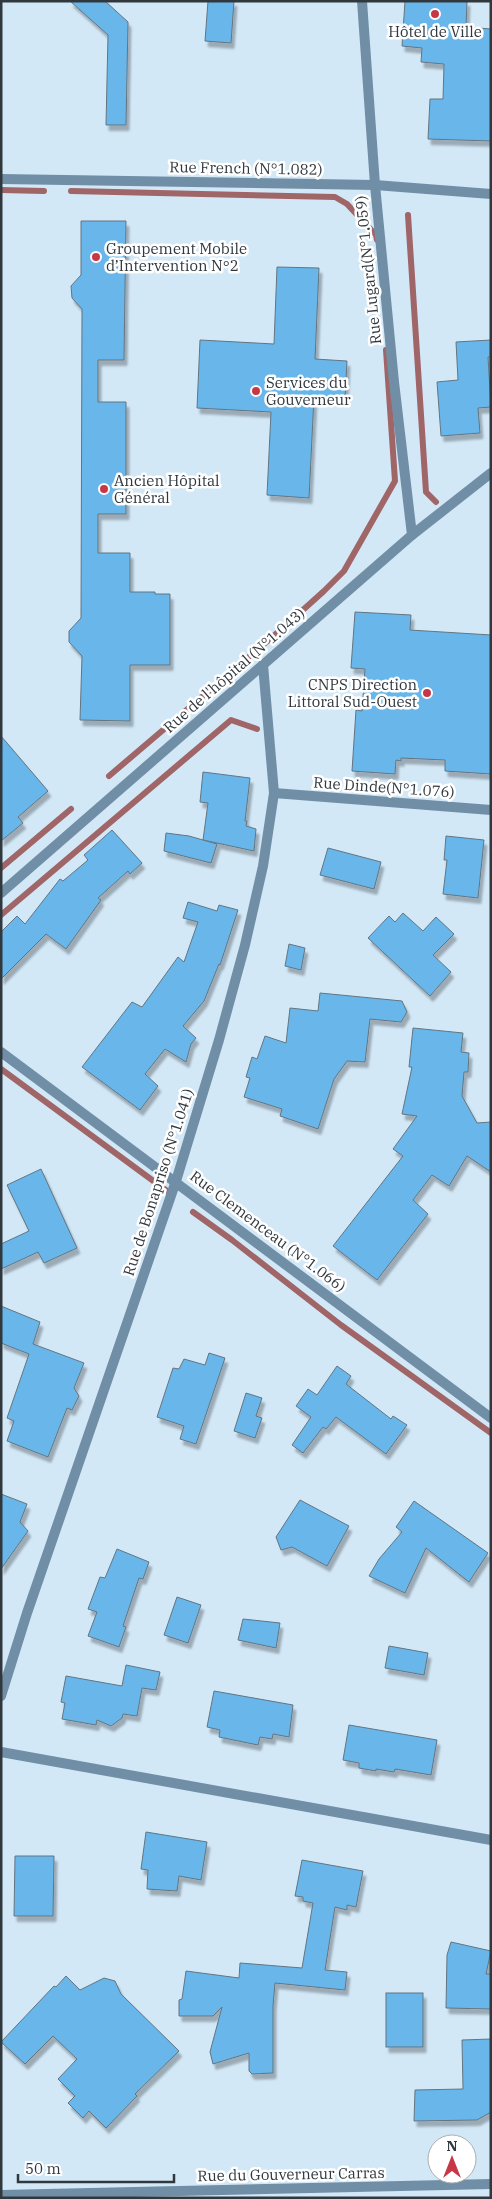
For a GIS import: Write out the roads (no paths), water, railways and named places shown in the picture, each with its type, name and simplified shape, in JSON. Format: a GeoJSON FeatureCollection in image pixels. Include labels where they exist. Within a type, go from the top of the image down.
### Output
{"type":"FeatureCollection","features":[{"type":"Feature","properties":{"kind":"street","name":"Rue Lugard(N°1.059)"},"geometry":{"type":"LineString","coordinates":[[362,1],[375,185],[393,374],[412,534]]}},
{"type":"Feature","properties":{"kind":"street","name":"Rue French (N°1.082)"},"geometry":{"type":"LineString","coordinates":[[1,179],[375,185],[491,194]]}},
{"type":"Feature","properties":{"kind":"street","name":"Rue de l'hôpital (N°1.043)"},"geometry":{"type":"LineString","coordinates":[[1,893],[412,534],[491,473]]}},
{"type":"Feature","properties":{"kind":"street","name":"Rue de Bonapriso (N°1.041)"},"geometry":{"type":"LineString","coordinates":[[1,1696],[30,1604],[176,1181],[219,1040],[245,945],[263,866],[274,793],[263,665]]}},
{"type":"Feature","properties":{"kind":"street","name":"Rue Dinde(N°1.076)"},"geometry":{"type":"LineString","coordinates":[[274,793],[491,810]]}},
{"type":"Feature","properties":{"kind":"street","name":"Rue Clemenceau (N°1.066)"},"geometry":{"type":"LineString","coordinates":[[1,1052],[491,1418]]}},
{"type":"Feature","properties":{"kind":"street"},"geometry":{"type":"LineString","coordinates":[[1,1752],[491,1840]]}},
{"type":"Feature","properties":{"kind":"street","name":"Rue du Gouverneur Carras"},"geometry":{"type":"LineString","coordinates":[[1,2195],[491,2184]]}},
{"type":"Feature","properties":{"kind":"waterway"},"geometry":{"type":"LineString","coordinates":[[1,190],[44,191]]}},
{"type":"Feature","properties":{"kind":"waterway"},"geometry":{"type":"LineString","coordinates":[[71,191],[335,197],[347,204],[376,235],[377,240]]}},
{"type":"Feature","properties":{"kind":"waterway"},"geometry":{"type":"LineString","coordinates":[[408,215],[426,492],[436,502]]}},
{"type":"Feature","properties":{"kind":"waterway"},"geometry":{"type":"LineString","coordinates":[[109,776],[284,627],[344,571],[395,481],[386,350]]}},
{"type":"Feature","properties":{"kind":"waterway"},"geometry":{"type":"LineString","coordinates":[[1,915],[231,720],[257,729]]}},
{"type":"Feature","properties":{"kind":"waterway"},"geometry":{"type":"LineString","coordinates":[[1,868],[71,809]]}},
{"type":"Feature","properties":{"kind":"waterway"},"geometry":{"type":"LineString","coordinates":[[1,1069],[167,1191]]}},
{"type":"Feature","properties":{"kind":"waterway"},"geometry":{"type":"LineString","coordinates":[[193,1212],[341,1325],[491,1433]]}},
{"type":"Feature","properties":{"kind":"place","name":"Hôtel de Ville"},"geometry":{"type":"Point","coordinates":[435,14]}},
{"type":"Feature","properties":{"kind":"place","name":"Groupement Mobile d’Intervention N°2"},"geometry":{"type":"Point","coordinates":[96,257]}},
{"type":"Feature","properties":{"kind":"place","name":"Services du Gouverneur"},"geometry":{"type":"Point","coordinates":[256,391]}},
{"type":"Feature","properties":{"kind":"place","name":"Ancien Hôpital Général"},"geometry":{"type":"Point","coordinates":[104,489]}},
{"type":"Feature","properties":{"kind":"place","name":"CNPS Direction Littoral Sud-Ouest"},"geometry":{"type":"Point","coordinates":[427,693]}}]}
